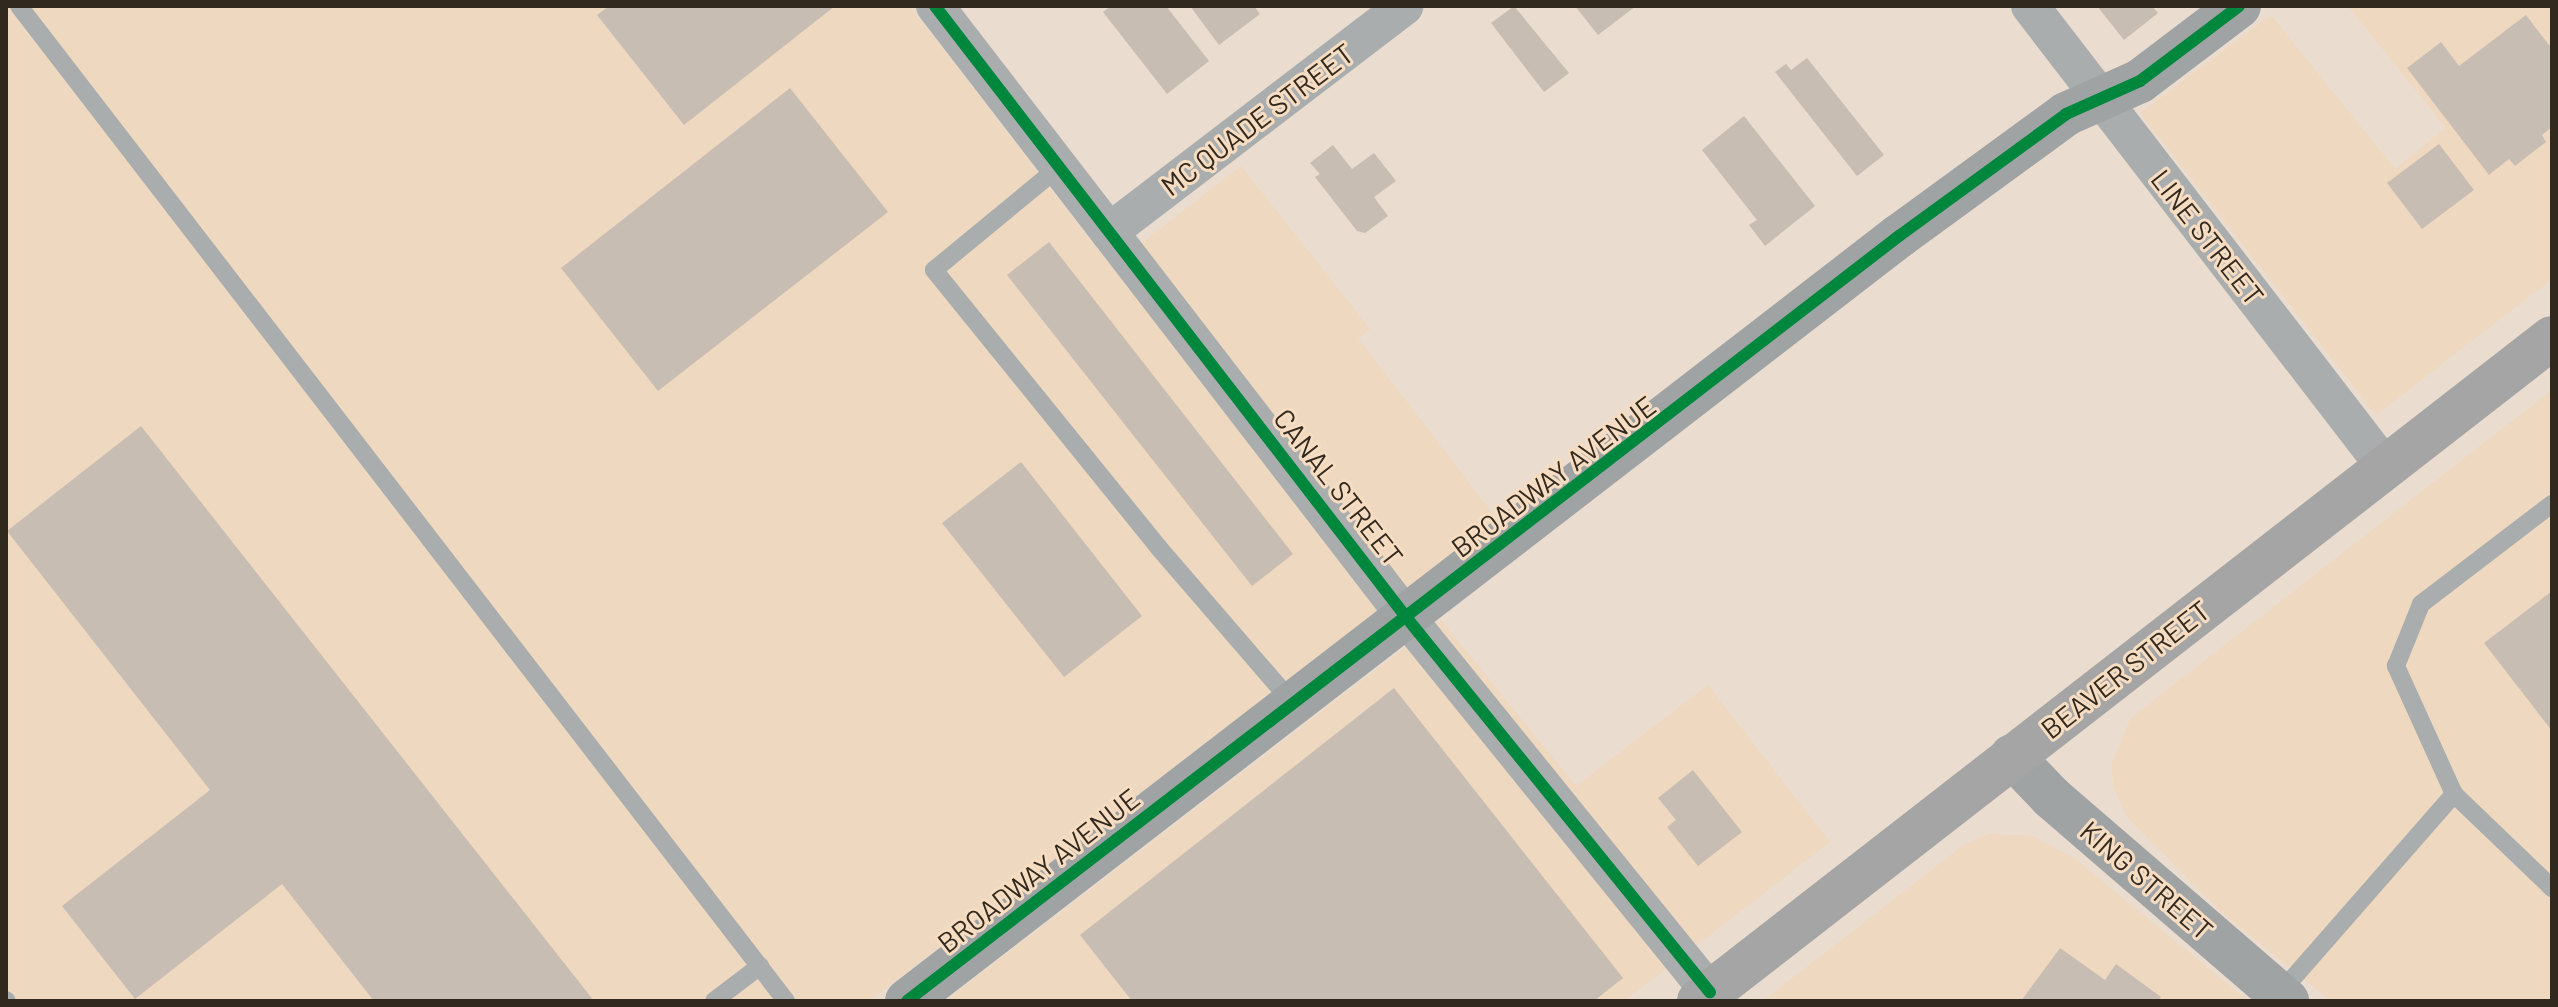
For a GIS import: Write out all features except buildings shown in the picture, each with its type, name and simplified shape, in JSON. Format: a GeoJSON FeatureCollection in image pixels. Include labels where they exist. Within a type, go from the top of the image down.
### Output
{"type":"FeatureCollection","features":[{"type":"Feature","properties":{"kind":"main road","name":"BEAVER STREET"},"geometry":{"type":"LineString","coordinates":[[1704,997],[2552,338]]}},
{"type":"Feature","properties":{"kind":"street","name":"CANAL STREET"},"geometry":{"type":"LineString","coordinates":[[935,6],[1406,617],[1704,997]]}},
{"type":"Feature","properties":{"kind":"street","name":"MC QUADE STREET"},"geometry":{"type":"LineString","coordinates":[[1109,232],[1405,6]]}},
{"type":"Feature","properties":{"kind":"street","name":"LINE STREET"},"geometry":{"type":"LineString","coordinates":[[2030,6],[2386,468]]}},
{"type":"Feature","properties":{"kind":"street","name":"BROADWAY AVENUE"},"geometry":{"type":"LineString","coordinates":[[907,1001],[1899,236],[2066,114],[2140,81],[2239,6]]}},
{"type":"Feature","properties":{"kind":"street","name":"KING STREET"},"geometry":{"type":"LineString","coordinates":[[2012,756],[2051,797],[2283,998]]}},
{"type":"Feature","properties":{"kind":"lane"},"geometry":{"type":"LineString","coordinates":[[19,6],[786,1001]]}},
{"type":"Feature","properties":{"kind":"lane"},"geometry":{"type":"LineString","coordinates":[[1059,167],[934,270],[1159,548],[1293,704]]}},
{"type":"Feature","properties":{"kind":"lane"},"geometry":{"type":"LineString","coordinates":[[2552,504],[2421,604],[2396,666],[2454,794],[2552,888]]}},
{"type":"Feature","properties":{"kind":"lane"},"geometry":{"type":"LineString","coordinates":[[2283,998],[2454,794]]}},
{"type":"Feature","properties":{"kind":"lane"},"geometry":{"type":"LineString","coordinates":[[714,1001],[760,966]]}},
{"type":"Feature","properties":{"kind":"shaded area"},"geometry":{"type":"Polygon","coordinates":[[[6,6],[910,6],[1111,267],[1241,166],[1370,329],[1358,338],[1497,519],[869,1001],[6,1001],[6,6]]]}},
{"type":"Feature","properties":{"kind":"shaded area"},"geometry":{"type":"Polygon","coordinates":[[[2348,6],[2552,6],[2552,279],[2376,415],[2140,113],[2271,15],[2395,169],[2446,128],[2348,6]]]}},
{"type":"Feature","properties":{"kind":"shaded area"},"geometry":{"type":"Polygon","coordinates":[[[2552,390],[2552,1001],[2331,1001],[2218,909],[2127,817],[2113,786],[2112,762],[2131,718],[2552,390]]]}},
{"type":"Feature","properties":{"kind":"shaded area"},"geometry":{"type":"Polygon","coordinates":[[[1441,620],[1576,786],[1708,685],[1830,842],[1624,1001],[945,1001],[1441,620]]]}},
{"type":"Feature","properties":{"kind":"shaded area"},"geometry":{"type":"Polygon","coordinates":[[[1990,834],[2033,836],[2074,858],[2248,1001],[1763,1001],[1965,844],[1990,834]]]}},
{"type":"Feature","properties":{"kind":"cycle path"},"geometry":{"type":"LineString","coordinates":[[935,6],[1406,617],[1710,992]]}},
{"type":"Feature","properties":{"kind":"cycle path"},"geometry":{"type":"LineString","coordinates":[[907,1001],[1899,236],[2066,114],[2140,81],[2239,6]]}}]}
